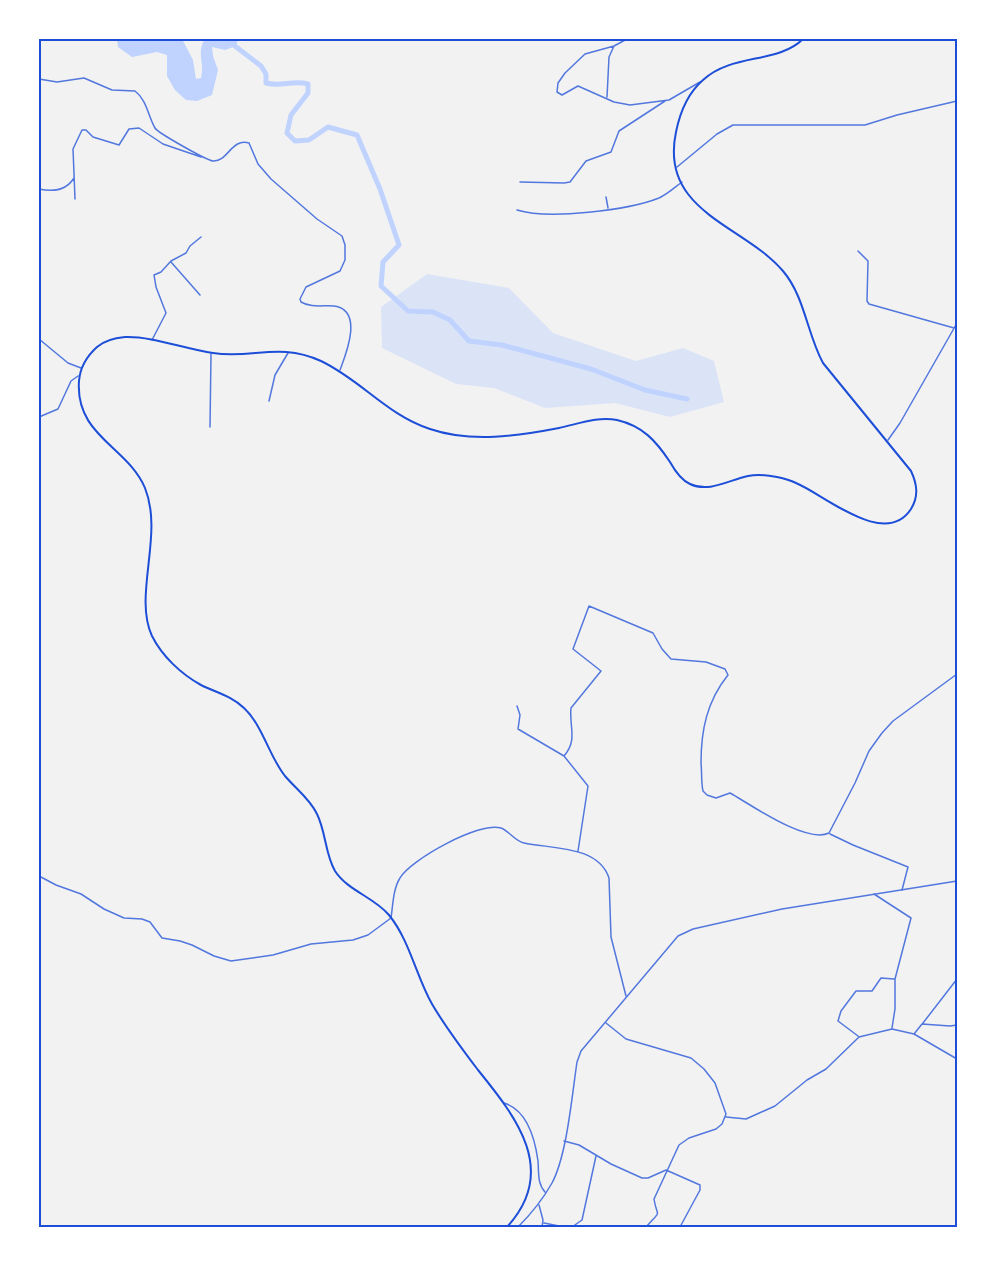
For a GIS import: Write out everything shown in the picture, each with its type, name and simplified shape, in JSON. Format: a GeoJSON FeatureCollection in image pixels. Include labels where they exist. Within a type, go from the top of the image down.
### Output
{"type":"FeatureCollection","features":[{"type":"Feature","properties":{"kind":"main road"},"geometry":{"type":"LineString","coordinates":[[507,1227],[520,1212],[527,1197],[531,1164],[522,1131],[504,1103],[441,1019],[387,912],[352,888],[336,872],[331,863],[316,811],[277,765],[249,713],[241,705],[184,674],[170,662],[153,638],[146,608],[151,541],[150,506],[139,477],[91,425],[81,407],[79,376],[94,350],[103,342],[129,337],[211,353],[227,354],[269,350],[288,352],[309,357],[339,371],[396,414],[436,432],[463,436],[492,436],[548,430],[589,420],[609,418],[642,429],[662,449],[683,480],[691,485],[711,487],[750,475],[763,474],[796,483],[843,510],[876,523],[900,519],[911,509],[916,499],[917,489],[911,471],[823,363],[813,342],[795,290],[783,271],[758,249],[705,213],[691,198],[676,168],[675,139],[679,121],[689,97],[702,80],[733,63],[793,48],[803,39]]}},
{"type":"Feature","properties":{"kind":"street"},"geometry":{"type":"LineString","coordinates":[[627,39],[614,46],[585,54],[565,73],[557,86],[557,92],[560,95],[578,86],[630,105],[666,100]]}},
{"type":"Feature","properties":{"kind":"street"},"geometry":{"type":"LineString","coordinates":[[606,98],[610,52],[614,46]]}},
{"type":"Feature","properties":{"kind":"street"},"geometry":{"type":"LineString","coordinates":[[39,79],[57,82],[84,78],[112,90],[135,91],[142,98],[158,133],[204,158]]}},
{"type":"Feature","properties":{"kind":"street"},"geometry":{"type":"LineString","coordinates":[[520,182],[570,182],[586,161],[611,152],[619,131],[666,100],[702,80]]}},
{"type":"Feature","properties":{"kind":"street"},"geometry":{"type":"LineString","coordinates":[[676,168],[717,134],[733,125],[865,125],[957,101]]}},
{"type":"Feature","properties":{"kind":"street"},"geometry":{"type":"LineString","coordinates":[[75,199],[73,149],[84,129],[93,137],[119,145],[129,129],[139,128],[163,144],[217,160],[237,144],[249,143],[262,169],[276,184],[317,219],[342,236],[346,254],[342,268],[337,274],[306,286],[300,299],[308,306],[334,306],[343,309],[348,314],[351,324],[350,337],[339,371]]}},
{"type":"Feature","properties":{"kind":"street"},"geometry":{"type":"LineString","coordinates":[[39,189],[58,190],[69,184],[74,177]]}},
{"type":"Feature","properties":{"kind":"street"},"geometry":{"type":"LineString","coordinates":[[517,210],[574,214],[608,209],[655,199],[667,194],[682,182]]}},
{"type":"Feature","properties":{"kind":"street"},"geometry":{"type":"LineString","coordinates":[[606,197],[608,209]]}},
{"type":"Feature","properties":{"kind":"street"},"geometry":{"type":"LineString","coordinates":[[151,340],[166,313],[154,276],[171,261],[186,254],[190,246],[201,237]]}},
{"type":"Feature","properties":{"kind":"street"},"geometry":{"type":"LineString","coordinates":[[858,251],[868,261],[867,301],[869,304],[954,328]]}},
{"type":"Feature","properties":{"kind":"street"},"geometry":{"type":"LineString","coordinates":[[171,261],[200,295]]}},
{"type":"Feature","properties":{"kind":"street"},"geometry":{"type":"LineString","coordinates":[[887,441],[900,423],[957,323]]}},
{"type":"Feature","properties":{"kind":"street"},"geometry":{"type":"LineString","coordinates":[[39,339],[68,363],[82,368]]}},
{"type":"Feature","properties":{"kind":"street"},"geometry":{"type":"LineString","coordinates":[[269,401],[275,375],[288,352]]}},
{"type":"Feature","properties":{"kind":"street"},"geometry":{"type":"LineString","coordinates":[[210,427],[211,353]]}},
{"type":"Feature","properties":{"kind":"street"},"geometry":{"type":"LineString","coordinates":[[39,417],[58,409],[71,381],[79,376]]}},
{"type":"Feature","properties":{"kind":"street"},"geometry":{"type":"LineString","coordinates":[[564,756],[573,739],[571,708],[602,671],[573,649],[590,606],[653,633],[671,660],[706,662],[728,672],[713,696],[703,732],[702,784],[706,795],[716,798],[730,792],[797,830],[819,836],[829,833],[908,867],[902,890]]}},
{"type":"Feature","properties":{"kind":"street"},"geometry":{"type":"LineString","coordinates":[[829,833],[869,751],[882,733],[893,721],[957,674]]}},
{"type":"Feature","properties":{"kind":"street"},"geometry":{"type":"LineString","coordinates":[[517,706],[520,715],[518,729],[564,756],[589,789],[578,852]]}},
{"type":"Feature","properties":{"kind":"street"},"geometry":{"type":"LineString","coordinates":[[39,876],[81,894],[104,909],[124,918],[150,922],[162,938],[186,942],[214,957],[227,960],[273,955],[311,944],[353,940],[368,935],[391,918],[400,876],[435,848],[492,827],[501,828],[521,842],[557,846],[578,852],[597,861],[608,873],[611,937],[626,998]]}},
{"type":"Feature","properties":{"kind":"street"},"geometry":{"type":"LineString","coordinates":[[518,1227],[553,1182],[564,1141],[579,1057],[585,1045],[673,941],[683,933],[782,909],[957,881]]}},
{"type":"Feature","properties":{"kind":"street"},"geometry":{"type":"LineString","coordinates":[[874,894],[911,918],[895,979],[895,1008],[891,1029]]}},
{"type":"Feature","properties":{"kind":"street"},"geometry":{"type":"LineString","coordinates":[[859,1036],[838,1021],[841,1011],[856,991],[872,991],[881,978],[895,979]]}},
{"type":"Feature","properties":{"kind":"street"},"geometry":{"type":"LineString","coordinates":[[914,1034],[957,979]]}},
{"type":"Feature","properties":{"kind":"street"},"geometry":{"type":"LineString","coordinates":[[605,1023],[626,1039],[691,1058],[715,1083],[726,1112],[716,1129],[689,1138],[679,1145],[654,1198],[658,1214],[646,1227]]}},
{"type":"Feature","properties":{"kind":"street"},"geometry":{"type":"LineString","coordinates":[[922,1024],[957,1025]]}},
{"type":"Feature","properties":{"kind":"street"},"geometry":{"type":"LineString","coordinates":[[725,1117],[746,1119],[775,1106],[807,1080],[826,1069],[859,1036],[891,1029],[914,1034],[957,1059]]}},
{"type":"Feature","properties":{"kind":"street"},"geometry":{"type":"LineString","coordinates":[[504,1103],[518,1109],[529,1129],[538,1160],[540,1184],[546,1193]]}},
{"type":"Feature","properties":{"kind":"street"},"geometry":{"type":"LineString","coordinates":[[564,1141],[579,1145],[642,1178],[648,1178],[666,1170],[701,1186],[680,1227]]}},
{"type":"Feature","properties":{"kind":"street"},"geometry":{"type":"LineString","coordinates":[[572,1227],[582,1220],[596,1155]]}},
{"type":"Feature","properties":{"kind":"street"},"geometry":{"type":"LineString","coordinates":[[538,1203],[543,1222],[542,1227]]}},
{"type":"Feature","properties":{"kind":"street"},"geometry":{"type":"LineString","coordinates":[[543,1222],[564,1227]]}},
{"type":"Feature","properties":{"kind":"shaded area"},"geometry":{"type":"Polygon","coordinates":[[[427,274],[509,288],[553,333],[636,361],[683,348],[714,361],[724,402],[670,417],[615,403],[545,408],[494,388],[456,384],[382,348],[381,307],[427,274]]]}},
{"type":"Feature","properties":{"kind":"water"},"geometry":{"type":"Polygon","coordinates":[[[117,39],[182,39],[193,60],[196,79],[201,78],[201,48],[205,39],[238,39],[236,46],[225,50],[212,47],[218,70],[212,95],[197,101],[186,100],[175,90],[167,76],[167,55],[157,52],[132,57],[118,47],[117,39]]]}},
{"type":"Feature","properties":{"kind":"waterway"},"geometry":{"type":"LineString","coordinates":[[231,43],[261,66],[266,74],[266,83],[308,84],[308,93],[291,115],[287,133],[295,141],[309,140],[328,127],[357,135],[380,189],[399,245],[383,262],[381,286],[408,311],[433,312],[450,320],[469,341],[502,345],[591,369],[645,390],[687,399]]}}]}
